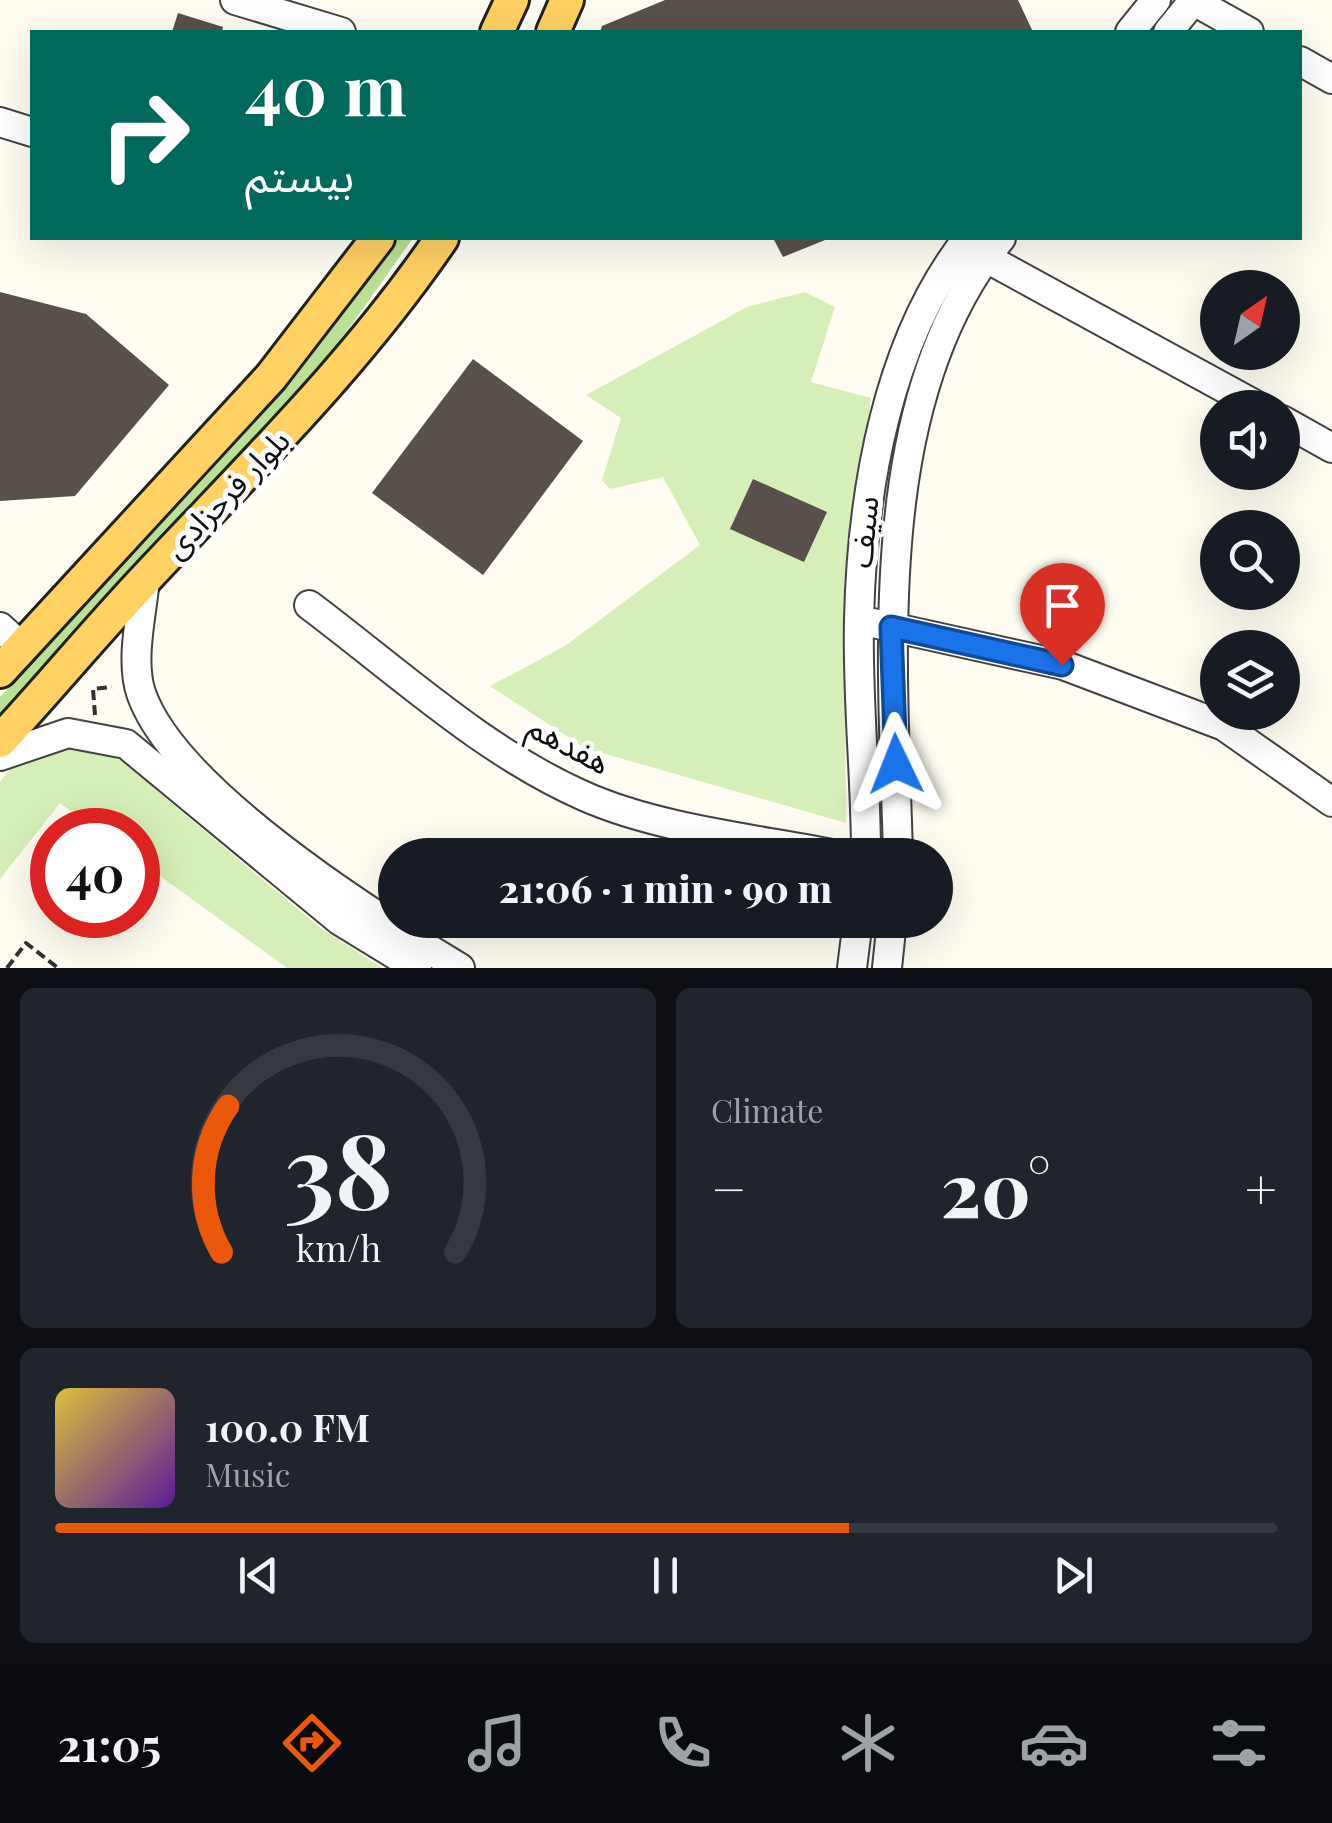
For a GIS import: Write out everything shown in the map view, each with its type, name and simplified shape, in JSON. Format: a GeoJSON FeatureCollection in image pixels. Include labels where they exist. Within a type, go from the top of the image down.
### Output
{"type":"FeatureCollection","features":[{"type":"Feature","properties":{"kind":"main road"},"geometry":{"type":"LineString","coordinates":[[498,30],[512,0]]}},
{"type":"Feature","properties":{"kind":"main road"},"geometry":{"type":"LineString","coordinates":[[553,30],[567,0]]}},
{"type":"Feature","properties":{"kind":"main road","name":"بلوار فرحزادی"},"geometry":{"type":"LineString","coordinates":[[7,649],[271,377],[376,240]]}},
{"type":"Feature","properties":{"kind":"main road","name":"بلوار فرحزادی"},"geometry":{"type":"LineString","coordinates":[[0,741],[145,579],[310,408],[393,310],[441,240]]}},
{"type":"Feature","properties":{"kind":"street"},"geometry":{"type":"LineString","coordinates":[[235,0],[334,30]]}},
{"type":"Feature","properties":{"kind":"street"},"geometry":{"type":"LineString","coordinates":[[1132,30],[1156,0]]}},
{"type":"Feature","properties":{"kind":"street"},"geometry":{"type":"LineString","coordinates":[[1170,30],[1193,0],[1246,30]]}},
{"type":"Feature","properties":{"kind":"street"},"geometry":{"type":"LineString","coordinates":[[1302,62],[1332,79]]}},
{"type":"Feature","properties":{"kind":"street"},"geometry":{"type":"LineString","coordinates":[[0,122],[30,131]]}},
{"type":"Feature","properties":{"kind":"street"},"geometry":{"type":"LineString","coordinates":[[979,244],[1231,390]]}},
{"type":"Feature","properties":{"kind":"street","name":"سیف"},"geometry":{"type":"LineString","coordinates":[[865,838],[859,620],[872,482],[893,394],[916,328],[979,244]]}},
{"type":"Feature","properties":{"kind":"street","name":"سیف"},"geometry":{"type":"LineString","coordinates":[[897,838],[891,627],[899,522],[920,408],[979,244]]}},
{"type":"Feature","properties":{"kind":"street"},"geometry":{"type":"LineString","coordinates":[[1300,430],[1332,448]]}},
{"type":"Feature","properties":{"kind":"street"},"geometry":{"type":"LineString","coordinates":[[145,579],[139,685],[154,726],[206,781],[269,836],[388,924],[460,968]]}},
{"type":"Feature","properties":{"kind":"street","name":"هفدهم"},"geometry":{"type":"LineString","coordinates":[[310,606],[528,768],[588,798],[642,814],[756,838]]}},
{"type":"Feature","properties":{"kind":"street"},"geometry":{"type":"LineString","coordinates":[[859,620],[1062,665],[1224,726],[1332,802]]}},
{"type":"Feature","properties":{"kind":"street"},"geometry":{"type":"LineString","coordinates":[[0,756],[68,733],[126,744],[339,920],[418,968]]}},
{"type":"Feature","properties":{"kind":"street"},"geometry":{"type":"LineString","coordinates":[[852,968],[856,938]]}},
{"type":"Feature","properties":{"kind":"street"},"geometry":{"type":"LineString","coordinates":[[887,968],[890,938]]}},
{"type":"Feature","properties":{"kind":"path"},"geometry":{"type":"LineString","coordinates":[[95,720],[93,689],[120,686]]}},
{"type":"Feature","properties":{"kind":"path"},"geometry":{"type":"LineString","coordinates":[[7,968],[26,943],[58,968]]}},
{"type":"Feature","properties":{"kind":"green space"},"geometry":{"type":"Polygon","coordinates":[[[395,240],[412,240],[328,358],[0,722],[0,697],[282,387],[395,240]]]}},
{"type":"Feature","properties":{"kind":"green space"},"geometry":{"type":"Polygon","coordinates":[[[805,292],[835,307],[811,382],[871,398],[844,586],[846,823],[585,748],[490,686],[565,646],[700,545],[663,477],[610,489],[602,480],[621,418],[586,395],[747,307],[805,292]]]}},
{"type":"Feature","properties":{"kind":"green space"},"geometry":{"type":"Polygon","coordinates":[[[65,741],[117,749],[157,791],[318,926],[382,968],[287,968],[160,876],[160,808],[67,808],[60,803],[56,808],[30,808],[30,841],[0,879],[0,782],[13,765],[65,741]]]}},
{"type":"Feature","properties":{"kind":"building"},"geometry":{"type":"Polygon","coordinates":[[[665,0],[1018,0],[1032,30],[601,30],[602,26],[665,0]]]}},
{"type":"Feature","properties":{"kind":"building"},"geometry":{"type":"Polygon","coordinates":[[[178,13],[223,27],[222,30],[173,30],[178,13]]]}},
{"type":"Feature","properties":{"kind":"building"},"geometry":{"type":"Polygon","coordinates":[[[774,240],[825,240],[783,257],[774,240]]]}},
{"type":"Feature","properties":{"kind":"building"},"geometry":{"type":"Polygon","coordinates":[[[0,292],[86,314],[169,385],[75,496],[0,501],[0,292]]]}},
{"type":"Feature","properties":{"kind":"building"},"geometry":{"type":"Polygon","coordinates":[[[473,359],[583,441],[483,575],[372,493],[473,359]]]}},
{"type":"Feature","properties":{"kind":"building"},"geometry":{"type":"Polygon","coordinates":[[[753,479],[827,512],[804,562],[730,529],[753,479]]]}},
{"type":"Feature","properties":{"kind":"route"},"geometry":{"type":"LineString","coordinates":[[896,764],[891,627],[1062,665]]}}]}
